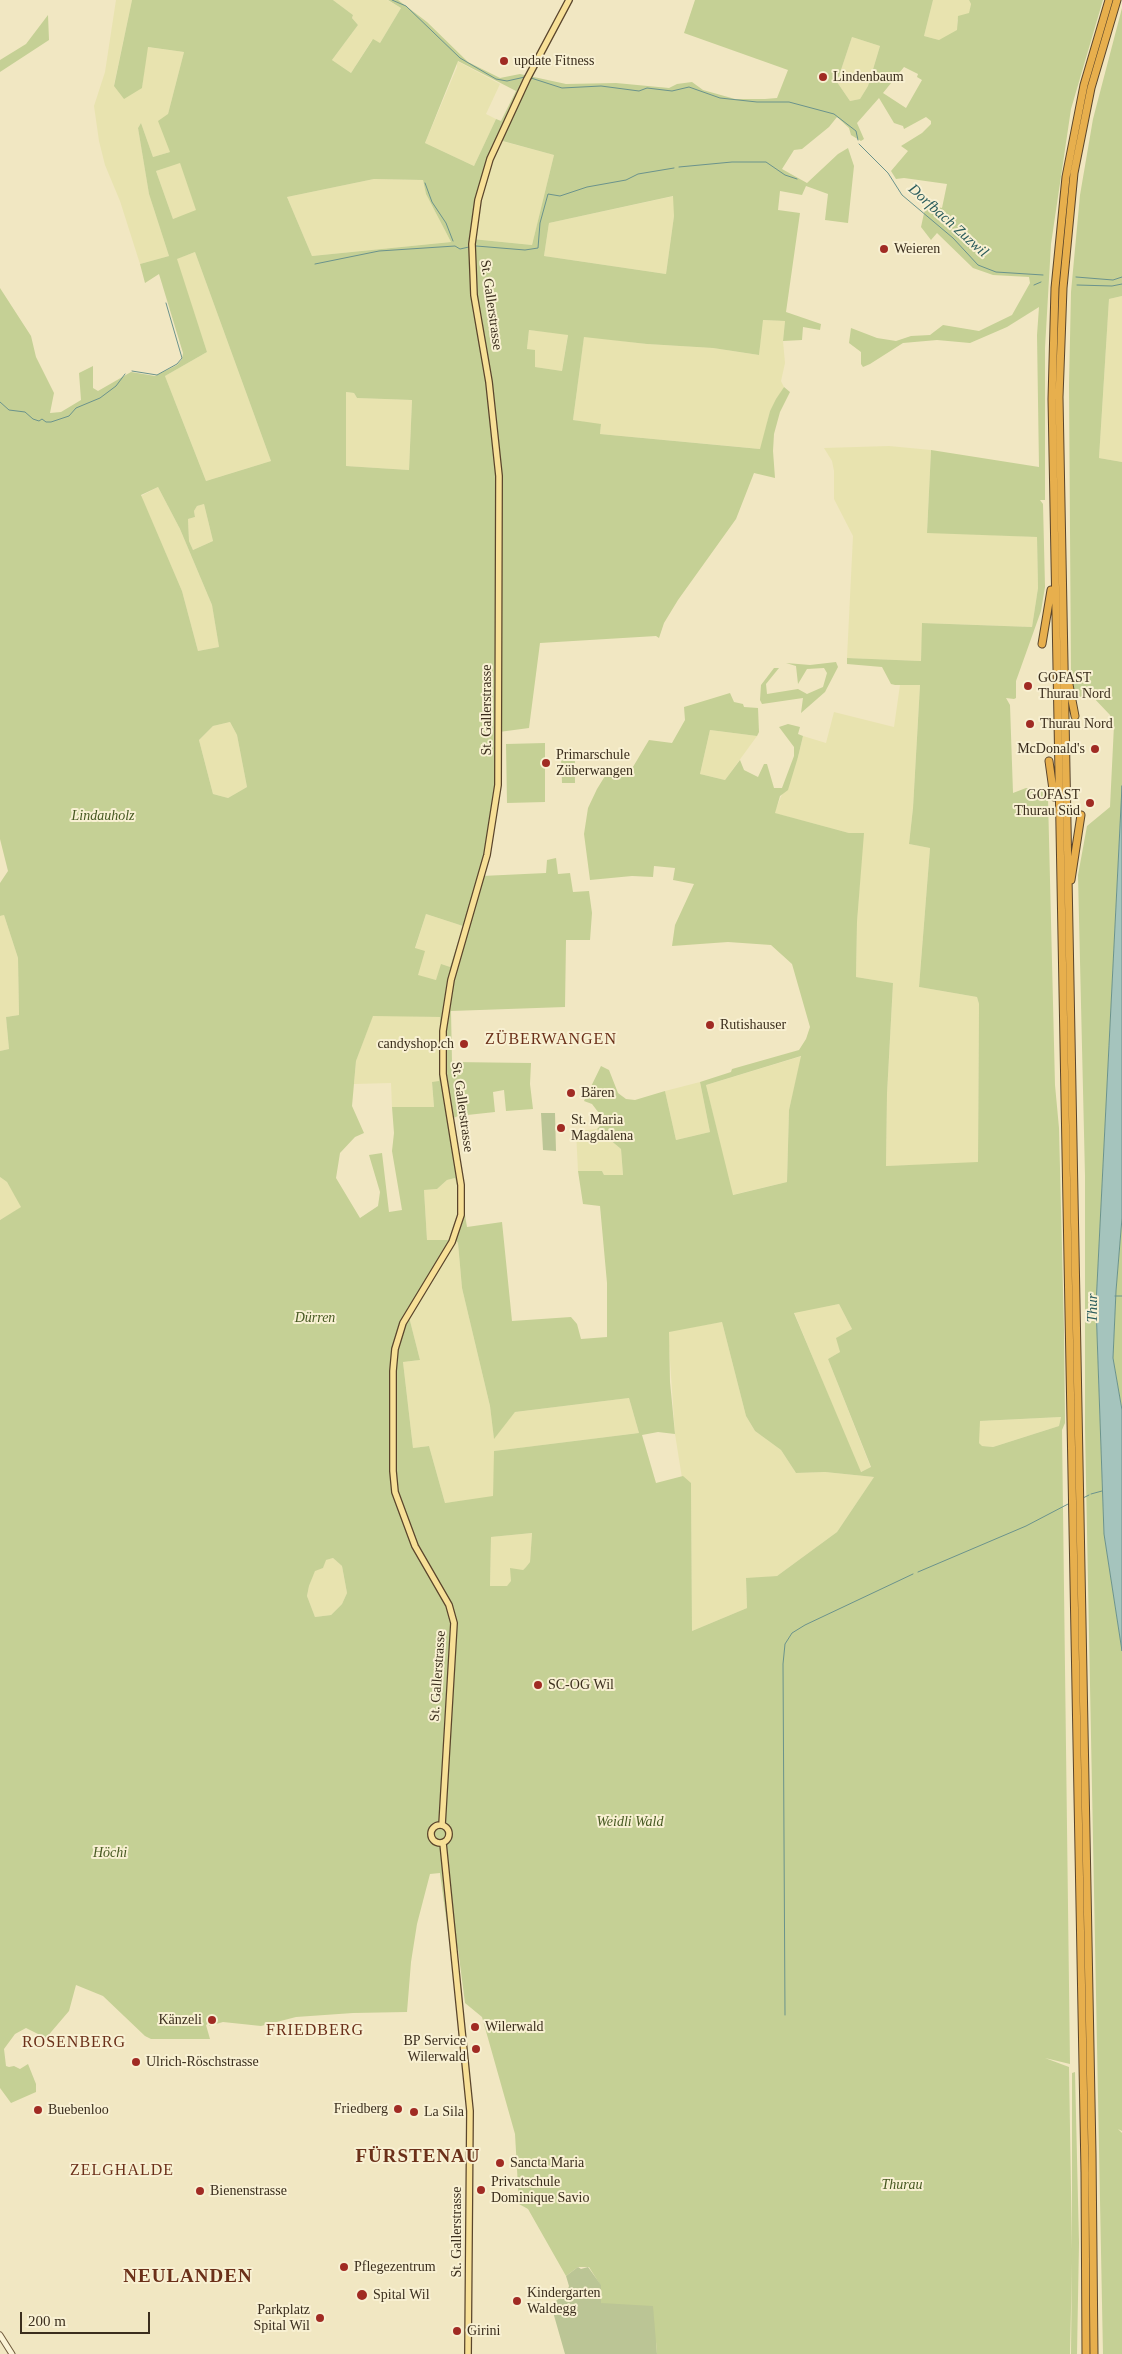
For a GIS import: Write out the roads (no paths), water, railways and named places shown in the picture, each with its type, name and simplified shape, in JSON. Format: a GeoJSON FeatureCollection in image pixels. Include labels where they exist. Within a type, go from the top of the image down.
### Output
{"type":"FeatureCollection","features":[{"type":"Feature","properties":{"kind":"highway"},"geometry":{"type":"LineString","coordinates":[[1086,2354],[1063,628],[1056,506],[1052,344],[1060,222],[1078,109],[1109,0]]}},
{"type":"Feature","properties":{"kind":"highway"},"geometry":{"type":"LineString","coordinates":[[1042,644],[1050,595],[1056,506],[1060,346],[1068,219],[1086,112],[1100,55],[1117,0]]}},
{"type":"Feature","properties":{"kind":"highway"},"geometry":{"type":"LineString","coordinates":[[1053,549],[1092,2153],[1094,2354]]}},
{"type":"Feature","properties":{"kind":"highway"},"geometry":{"type":"LineString","coordinates":[[1063,628],[1075,716]]}},
{"type":"Feature","properties":{"kind":"highway"},"geometry":{"type":"LineString","coordinates":[[1049,761],[1059,852]]}},
{"type":"Feature","properties":{"kind":"highway"},"geometry":{"type":"LineString","coordinates":[[1068,925],[1072,872],[1081,816]]}},
{"type":"Feature","properties":{"kind":"main road","name":"St. Gallerstrasse"},"geometry":{"type":"LineString","coordinates":[[442,1826],[454,1623],[449,1605],[415,1546],[395,1492],[393,1466],[393,1371],[395,1349],[403,1323],[452,1242],[461,1215],[461,1185],[444,1085],[443,1031],[451,980],[487,855],[498,785],[499,476],[489,382],[474,295],[472,247],[476,210],[483,180],[510,114],[569,0]]}},
{"type":"Feature","properties":{"kind":"main road"},"geometry":{"type":"LineString","coordinates":[[442,1826],[449,1833],[447,1840],[443,1842],[435,1841],[432,1835],[435,1827],[442,1826]]}},
{"type":"Feature","properties":{"kind":"main road","name":"St. Gallerstrasse"},"geometry":{"type":"LineString","coordinates":[[443,1842],[470,2111],[468,2354]]}},
{"type":"Feature","properties":{"kind":"main road"},"geometry":{"type":"LineString","coordinates":[[0,2335],[12,2354]]}},
{"type":"Feature","properties":{"kind":"water"},"geometry":{"type":"Polygon","coordinates":[[[1122,786],[1122,1218],[1113,1358],[1122,1410],[1122,1651],[1104,1534],[1096,1305],[1122,786]]]}},
{"type":"Feature","properties":{"kind":"waterway","name":"Dorfbach Zuzwil"},"geometry":{"type":"LineString","coordinates":[[392,0],[406,6],[460,58],[496,79],[507,81],[525,77]]}},
{"type":"Feature","properties":{"kind":"waterway","name":"Dorfbach Zuzwil"},"geometry":{"type":"LineString","coordinates":[[531,78],[562,88],[601,86],[639,91],[647,88],[672,91],[689,87],[720,98],[757,102],[789,102],[834,114],[856,131],[858,140]]}},
{"type":"Feature","properties":{"kind":"waterway","name":"Dorfbach Zuzwil"},"geometry":{"type":"LineString","coordinates":[[859,144],[888,173],[902,195],[953,238],[978,265],[996,272],[1043,275]]}},
{"type":"Feature","properties":{"kind":"waterway"},"geometry":{"type":"LineString","coordinates":[[679,167],[732,162],[766,162],[785,175],[797,179]]}},
{"type":"Feature","properties":{"kind":"waterway"},"geometry":{"type":"LineString","coordinates":[[476,246],[525,250],[538,248],[540,223],[548,194],[560,196],[587,187],[626,180],[638,174],[674,168]]}},
{"type":"Feature","properties":{"kind":"waterway"},"geometry":{"type":"LineString","coordinates":[[425,183],[432,202],[446,223],[453,241]]}},
{"type":"Feature","properties":{"kind":"waterway"},"geometry":{"type":"LineString","coordinates":[[315,264],[379,251],[455,246],[460,249],[469,247]]}},
{"type":"Feature","properties":{"kind":"waterway"},"geometry":{"type":"LineString","coordinates":[[1076,277],[1113,280],[1122,277]]}},
{"type":"Feature","properties":{"kind":"waterway"},"geometry":{"type":"LineString","coordinates":[[1034,285],[1041,282]]}},
{"type":"Feature","properties":{"kind":"waterway"},"geometry":{"type":"LineString","coordinates":[[1077,285],[1112,286],[1122,284]]}},
{"type":"Feature","properties":{"kind":"waterway"},"geometry":{"type":"LineString","coordinates":[[132,371],[157,375],[177,364],[182,358],[166,303]]}},
{"type":"Feature","properties":{"kind":"waterway"},"geometry":{"type":"LineString","coordinates":[[0,402],[9,410],[25,412],[33,419],[51,422],[69,416],[76,408],[100,398],[116,386],[125,374]]}},
{"type":"Feature","properties":{"kind":"waterway"},"geometry":{"type":"LineString","coordinates":[[1115,1296],[1122,1296]]}},
{"type":"Feature","properties":{"kind":"waterway"},"geometry":{"type":"LineString","coordinates":[[1091,1494],[1102,1491]]}},
{"type":"Feature","properties":{"kind":"waterway"},"geometry":{"type":"LineString","coordinates":[[1083,1498],[1089,1495]]}},
{"type":"Feature","properties":{"kind":"waterway"},"geometry":{"type":"LineString","coordinates":[[918,1572],[1026,1526],[1070,1503]]}},
{"type":"Feature","properties":{"kind":"waterway"},"geometry":{"type":"LineString","coordinates":[[785,2015],[783,1664],[785,1644],[792,1633],[805,1625],[913,1574]]}},
{"type":"Feature","properties":{"kind":"place","name":"update Fitness"},"geometry":{"type":"Point","coordinates":[504,61]}},
{"type":"Feature","properties":{"kind":"place","name":"Lindenbaum"},"geometry":{"type":"Point","coordinates":[823,77]}},
{"type":"Feature","properties":{"kind":"place","name":"Weieren"},"geometry":{"type":"Point","coordinates":[884,249]}},
{"type":"Feature","properties":{"kind":"place","name":"GOFAST Thurau Nord"},"geometry":{"type":"Point","coordinates":[1028,686]}},
{"type":"Feature","properties":{"kind":"place","name":"Thurau Nord"},"geometry":{"type":"Point","coordinates":[1030,724]}},
{"type":"Feature","properties":{"kind":"place","name":"McDonald's"},"geometry":{"type":"Point","coordinates":[1095,749]}},
{"type":"Feature","properties":{"kind":"place","name":"Primarschule Züberwangen"},"geometry":{"type":"Point","coordinates":[546,763]}},
{"type":"Feature","properties":{"kind":"place","name":"GOFAST Thurau Süd"},"geometry":{"type":"Point","coordinates":[1090,803]}},
{"type":"Feature","properties":{"kind":"place","name":"Rutishauser"},"geometry":{"type":"Point","coordinates":[710,1025]}},
{"type":"Feature","properties":{"kind":"place","name":"candyshop.ch"},"geometry":{"type":"Point","coordinates":[464,1044]}},
{"type":"Feature","properties":{"kind":"place","name":"Bären"},"geometry":{"type":"Point","coordinates":[571,1093]}},
{"type":"Feature","properties":{"kind":"place","name":"St. Maria Magdalena"},"geometry":{"type":"Point","coordinates":[561,1128]}},
{"type":"Feature","properties":{"kind":"place","name":"SC-OG Wil"},"geometry":{"type":"Point","coordinates":[538,1685]}},
{"type":"Feature","properties":{"kind":"place","name":"Känzeli"},"geometry":{"type":"Point","coordinates":[212,2020]}},
{"type":"Feature","properties":{"kind":"place","name":"Wilerwald"},"geometry":{"type":"Point","coordinates":[475,2027]}},
{"type":"Feature","properties":{"kind":"place","name":"BP Service Wilerwald"},"geometry":{"type":"Point","coordinates":[476,2049]}},
{"type":"Feature","properties":{"kind":"place","name":"Ulrich-Röschstrasse"},"geometry":{"type":"Point","coordinates":[136,2062]}},
{"type":"Feature","properties":{"kind":"place","name":"Friedberg"},"geometry":{"type":"Point","coordinates":[398,2109]}},
{"type":"Feature","properties":{"kind":"place","name":"Buebenloo"},"geometry":{"type":"Point","coordinates":[38,2110]}},
{"type":"Feature","properties":{"kind":"place","name":"La Sila"},"geometry":{"type":"Point","coordinates":[414,2112]}},
{"type":"Feature","properties":{"kind":"place","name":"Sancta Maria"},"geometry":{"type":"Point","coordinates":[500,2163]}},
{"type":"Feature","properties":{"kind":"place","name":"Privatschule Dominique Savio"},"geometry":{"type":"Point","coordinates":[481,2190]}},
{"type":"Feature","properties":{"kind":"place","name":"Bienenstrasse"},"geometry":{"type":"Point","coordinates":[200,2191]}},
{"type":"Feature","properties":{"kind":"place","name":"Pflegezentrum"},"geometry":{"type":"Point","coordinates":[344,2267]}},
{"type":"Feature","properties":{"kind":"place","name":"Spital Wil"},"geometry":{"type":"Point","coordinates":[362,2295]}},
{"type":"Feature","properties":{"kind":"place","name":"Kindergarten Waldegg"},"geometry":{"type":"Point","coordinates":[517,2301]}},
{"type":"Feature","properties":{"kind":"place","name":"Parkplatz Spital Wil"},"geometry":{"type":"Point","coordinates":[320,2318]}},
{"type":"Feature","properties":{"kind":"place","name":"Girini"},"geometry":{"type":"Point","coordinates":[457,2331]}},
{"type":"Feature","properties":{"kind":"district","name":"ZÜBERWANGEN"},"geometry":{"type":"Point","coordinates":[551,1040]}},
{"type":"Feature","properties":{"kind":"district","name":"FRIEDBERG"},"geometry":{"type":"Point","coordinates":[315,2031]}},
{"type":"Feature","properties":{"kind":"district","name":"ROSENBERG"},"geometry":{"type":"Point","coordinates":[74,2043]}},
{"type":"Feature","properties":{"kind":"district","name":"FÜRSTENAU"},"geometry":{"type":"Point","coordinates":[418,2157]}},
{"type":"Feature","properties":{"kind":"district","name":"ZELGHALDE"},"geometry":{"type":"Point","coordinates":[122,2171]}},
{"type":"Feature","properties":{"kind":"district","name":"NEULANDEN"},"geometry":{"type":"Point","coordinates":[188,2277]}},
{"type":"Feature","properties":{"kind":"park label","name":"Lindauholz"},"geometry":{"type":"Point","coordinates":[103,816]}},
{"type":"Feature","properties":{"kind":"park label","name":"Dürren"},"geometry":{"type":"Point","coordinates":[315,1318]}},
{"type":"Feature","properties":{"kind":"park label","name":"Weidli Wald"},"geometry":{"type":"Point","coordinates":[630,1822]}},
{"type":"Feature","properties":{"kind":"park label","name":"Höchi"},"geometry":{"type":"Point","coordinates":[110,1853]}},
{"type":"Feature","properties":{"kind":"park label","name":"Thurau"},"geometry":{"type":"Point","coordinates":[902,2185]}},
{"type":"Feature","properties":{"kind":"water label","name":"Thur"},"geometry":{"type":"Point","coordinates":[1093,1308]}}]}
